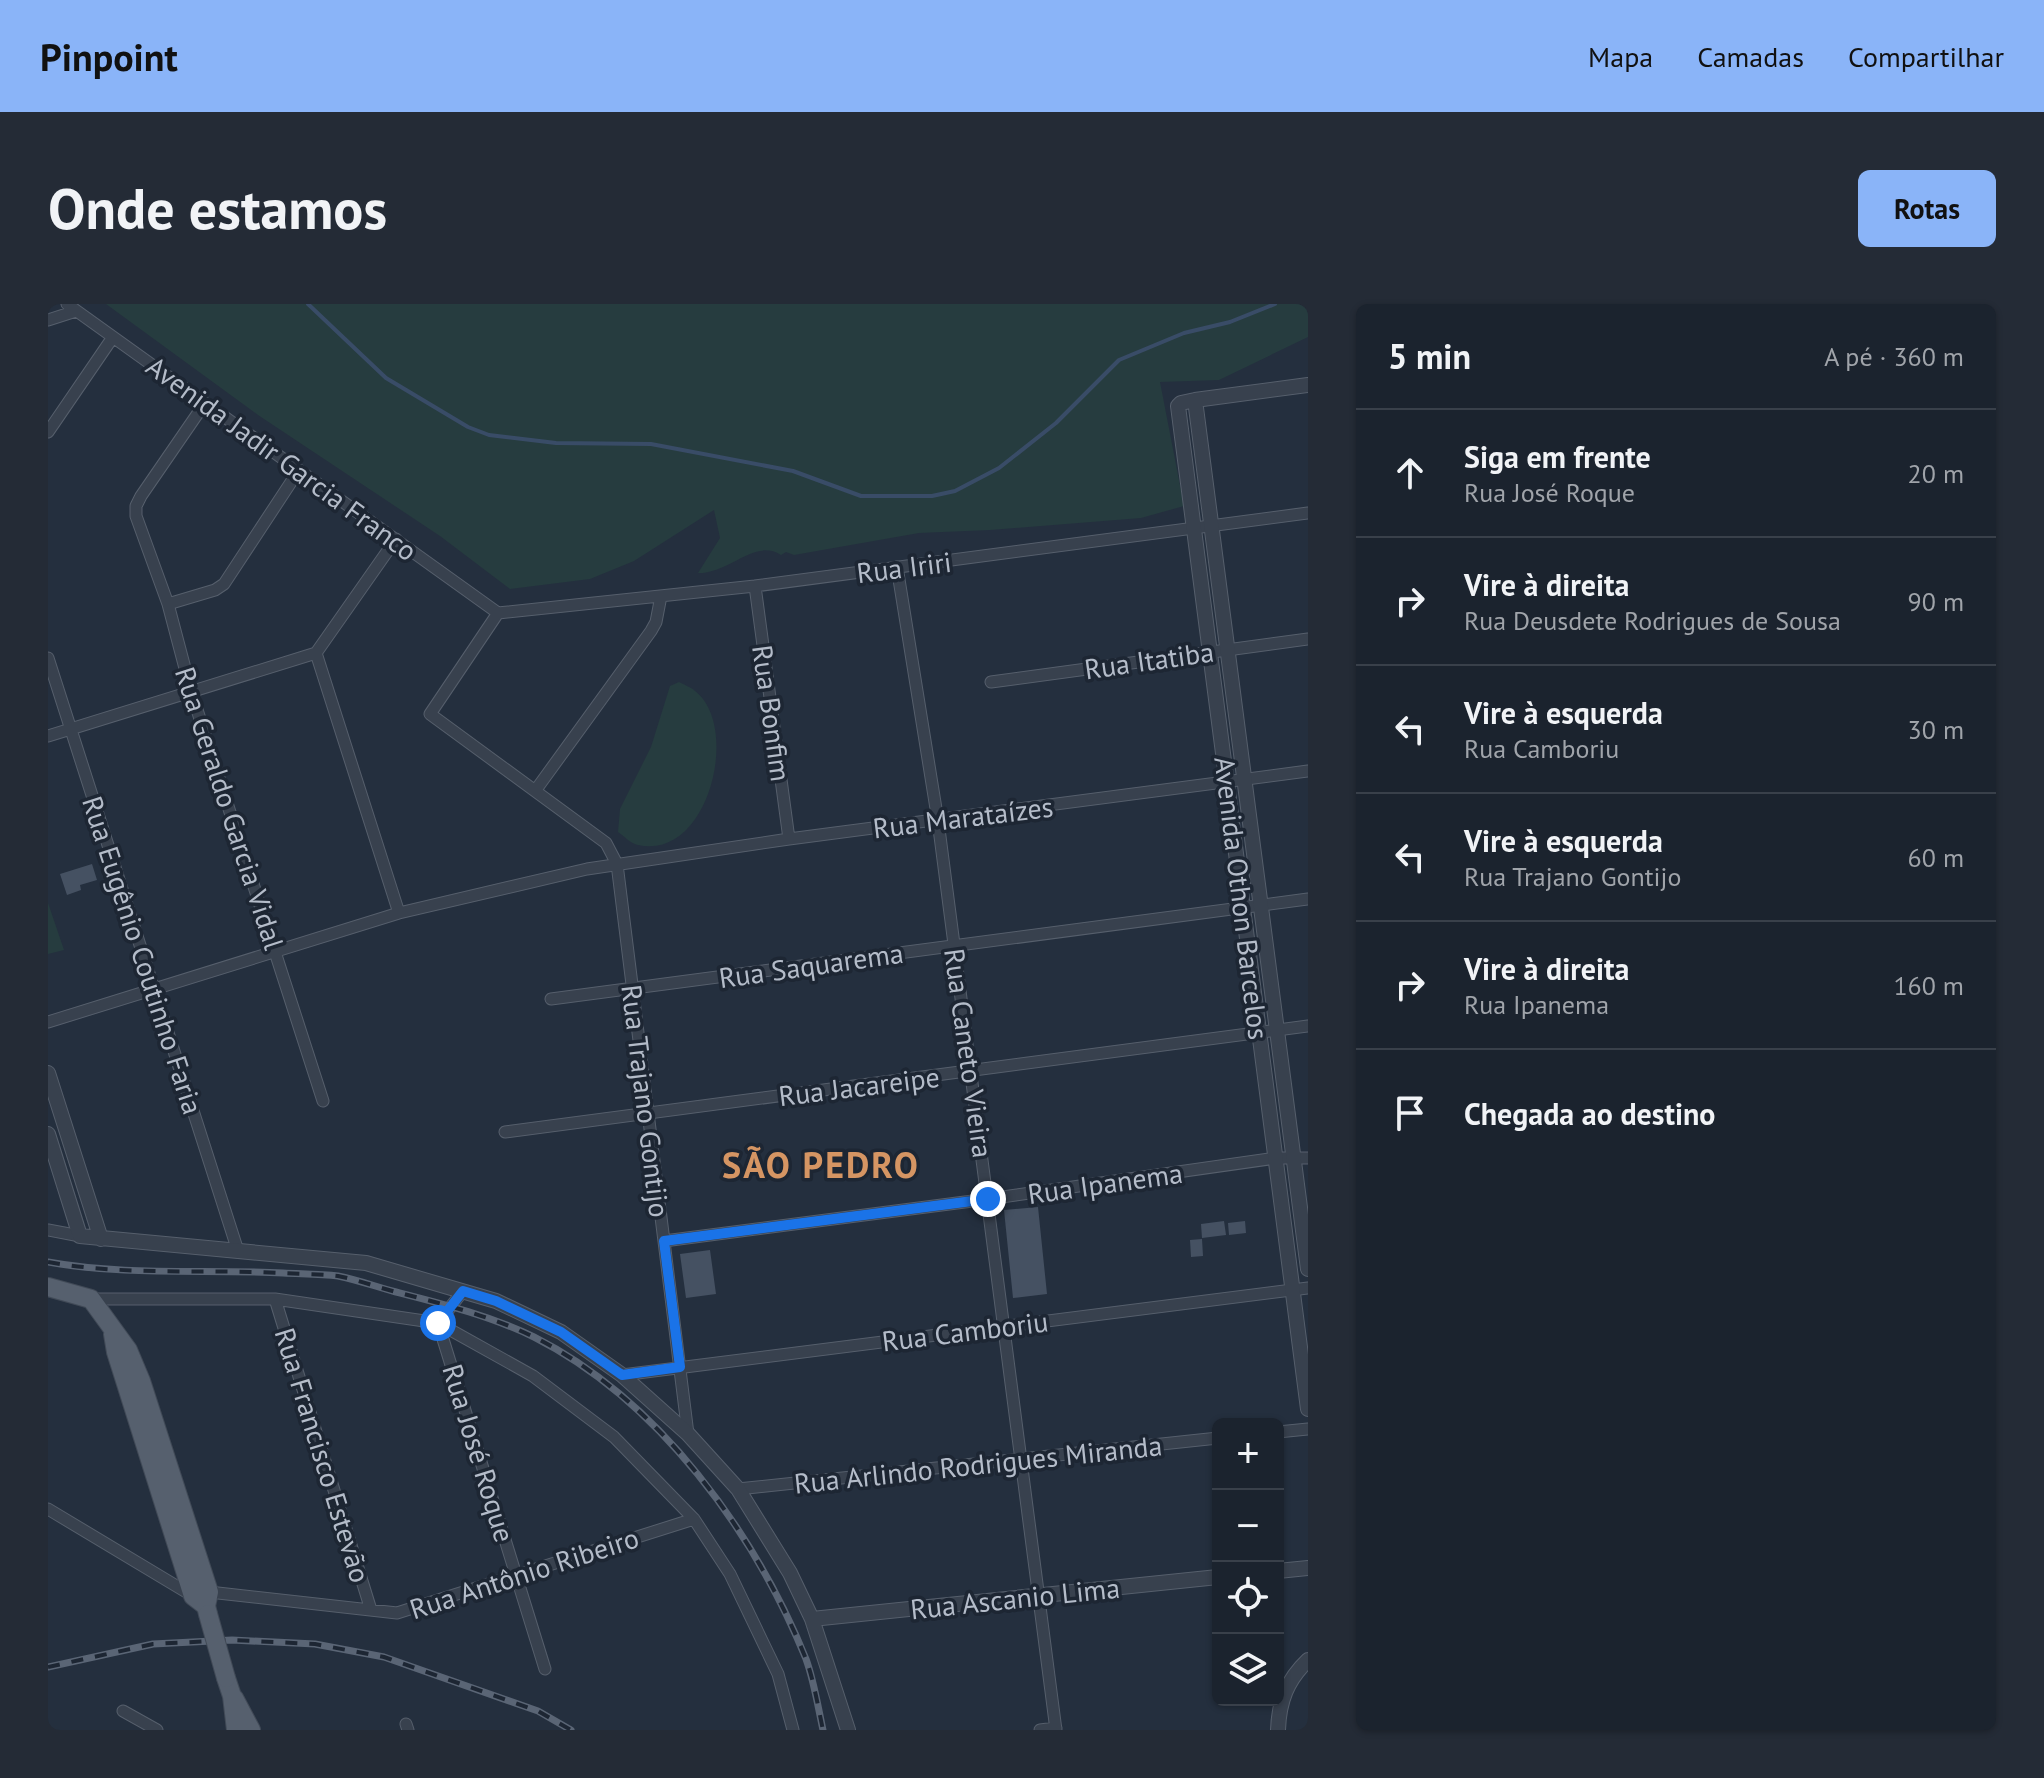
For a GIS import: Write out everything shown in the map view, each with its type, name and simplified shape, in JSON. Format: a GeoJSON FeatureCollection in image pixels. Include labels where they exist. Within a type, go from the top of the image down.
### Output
{"type":"FeatureCollection","features":[{"type":"Feature","properties":{"kind":"main road"},"geometry":{"type":"LineString","coordinates":[[48,1287],[91,1299],[128,1350],[141,1381],[238,1725]]}},
{"type":"Feature","properties":{"kind":"street"},"geometry":{"type":"LineString","coordinates":[[48,320],[72,308]]}},
{"type":"Feature","properties":{"kind":"street","name":"Avenida Jadir Garcia Franco"},"geometry":{"type":"LineString","coordinates":[[72,308],[498,613]]}},
{"type":"Feature","properties":{"kind":"street"},"geometry":{"type":"LineString","coordinates":[[48,432],[113,337]]}},
{"type":"Feature","properties":{"kind":"street"},"geometry":{"type":"LineString","coordinates":[[1195,400],[1308,385]]}},
{"type":"Feature","properties":{"kind":"street","name":"Avenida Othon Barcelos"},"geometry":{"type":"LineString","coordinates":[[1308,1269],[1301,1159],[1277,1031],[1195,400],[1178,406],[1276,1158],[1300,1289],[1308,1409]]}},
{"type":"Feature","properties":{"kind":"street","name":"Rua Geraldo Garcia Vidal"},"geometry":{"type":"LineString","coordinates":[[205,403],[141,496],[136,506],[136,516],[168,604],[191,691],[323,1101]]}},
{"type":"Feature","properties":{"kind":"street"},"geometry":{"type":"LineString","coordinates":[[168,604],[215,590],[224,584],[299,470]]}},
{"type":"Feature","properties":{"kind":"street","name":"Rua Iriri"},"geometry":{"type":"LineString","coordinates":[[498,613],[755,586],[1308,513]]}},
{"type":"Feature","properties":{"kind":"street"},"geometry":{"type":"LineString","coordinates":[[48,736],[316,653],[396,539]]}},
{"type":"Feature","properties":{"kind":"street","name":"Rua Caneto Vieira"},"geometry":{"type":"LineString","coordinates":[[897,567],[938,821],[1056,1729]]}},
{"type":"Feature","properties":{"kind":"street","name":"Rua Bonfim"},"geometry":{"type":"LineString","coordinates":[[755,586],[789,839]]}},
{"type":"Feature","properties":{"kind":"street"},"geometry":{"type":"LineString","coordinates":[[535,791],[651,631],[661,596]]}},
{"type":"Feature","properties":{"kind":"street"},"geometry":{"type":"LineString","coordinates":[[498,613],[430,714],[606,843],[617,864]]}},
{"type":"Feature","properties":{"kind":"street","name":"Rua Itatiba"},"geometry":{"type":"LineString","coordinates":[[991,682],[1308,639]]}},
{"type":"Feature","properties":{"kind":"street"},"geometry":{"type":"LineString","coordinates":[[316,653],[399,913]]}},
{"type":"Feature","properties":{"kind":"street","name":"Rua Eugênio Coutinho Faria"},"geometry":{"type":"LineString","coordinates":[[48,658],[238,1251]]}},
{"type":"Feature","properties":{"kind":"street","name":"Rua Marataízes"},"geometry":{"type":"LineString","coordinates":[[48,1022],[399,913],[617,864],[1308,771]]}},
{"type":"Feature","properties":{"kind":"street","name":"Rua Trajano Gontijo"},"geometry":{"type":"LineString","coordinates":[[617,864],[688,1434]]}},
{"type":"Feature","properties":{"kind":"street","name":"Rua Saquarema"},"geometry":{"type":"LineString","coordinates":[[551,999],[1308,899]]}},
{"type":"Feature","properties":{"kind":"street","name":"Rua Jacareipe"},"geometry":{"type":"LineString","coordinates":[[505,1132],[1308,1026]]}},
{"type":"Feature","properties":{"kind":"street"},"geometry":{"type":"LineString","coordinates":[[48,1073],[101,1239]]}},
{"type":"Feature","properties":{"kind":"street"},"geometry":{"type":"LineString","coordinates":[[48,1134],[80,1236]]}},
{"type":"Feature","properties":{"kind":"street","name":"Rua Ipanema"},"geometry":{"type":"LineString","coordinates":[[664,1241],[1276,1158],[1301,1159]]}},
{"type":"Feature","properties":{"kind":"street"},"geometry":{"type":"LineString","coordinates":[[48,1230],[101,1239],[366,1263],[496,1301],[561,1332],[622,1375],[688,1434],[738,1489],[790,1573],[812,1619],[848,1730]]}},
{"type":"Feature","properties":{"kind":"street","name":"Rua Camboriu"},"geometry":{"type":"LineString","coordinates":[[622,1375],[1300,1289]]}},
{"type":"Feature","properties":{"kind":"street"},"geometry":{"type":"LineString","coordinates":[[438,1323],[463,1291]]}},
{"type":"Feature","properties":{"kind":"street"},"geometry":{"type":"LineString","coordinates":[[91,1299],[275,1299],[438,1323],[533,1376],[614,1437],[694,1519],[730,1574],[778,1674],[793,1730]]}},
{"type":"Feature","properties":{"kind":"street","name":"Rua Francisco Estevão"},"geometry":{"type":"LineString","coordinates":[[275,1299],[371,1610]]}},
{"type":"Feature","properties":{"kind":"street","name":"Rua José Roque"},"geometry":{"type":"LineString","coordinates":[[438,1323],[545,1669]]}},
{"type":"Feature","properties":{"kind":"street"},"geometry":{"type":"LineString","coordinates":[[1284,1431],[1308,1429]]}},
{"type":"Feature","properties":{"kind":"street","name":"Rua Arlindo Rodrigues Miranda"},"geometry":{"type":"LineString","coordinates":[[738,1489],[1212,1439]]}},
{"type":"Feature","properties":{"kind":"street"},"geometry":{"type":"LineString","coordinates":[[48,1509],[204,1602]]}},
{"type":"Feature","properties":{"kind":"street","name":"Rua Antônio Ribeiro"},"geometry":{"type":"LineString","coordinates":[[204,1602],[397,1613],[694,1519]]}},
{"type":"Feature","properties":{"kind":"street"},"geometry":{"type":"LineString","coordinates":[[1284,1570],[1308,1568]]}},
{"type":"Feature","properties":{"kind":"street","name":"Rua Ascanio Lima"},"geometry":{"type":"LineString","coordinates":[[812,1619],[1212,1578]]}},
{"type":"Feature","properties":{"kind":"street"},"geometry":{"type":"LineString","coordinates":[[1274,1729],[1281,1700],[1293,1675],[1308,1660]]}},
{"type":"Feature","properties":{"kind":"street"},"geometry":{"type":"LineString","coordinates":[[123,1711],[157,1730]]}},
{"type":"Feature","properties":{"kind":"street"},"geometry":{"type":"LineString","coordinates":[[1040,1730],[1056,1729]]}},
{"type":"Feature","properties":{"kind":"green space"},"geometry":{"type":"Polygon","coordinates":[[[106,304],[1308,304],[1308,337],[1219,380],[1160,382],[1184,506],[1141,518],[919,533],[794,555],[761,551],[710,572],[698,573],[720,538],[714,510],[634,561],[590,579],[510,589],[440,536],[258,415],[106,304]]]}},
{"type":"Feature","properties":{"kind":"green space"},"geometry":{"type":"Polygon","coordinates":[[[679,682],[695,691],[709,708],[715,732],[716,759],[710,787],[699,813],[683,833],[663,844],[638,845],[618,832],[620,809],[651,747],[670,686],[679,682]]]}},
{"type":"Feature","properties":{"kind":"green space"},"geometry":{"type":"Polygon","coordinates":[[[48,903],[64,950],[48,954],[48,903]]]}},
{"type":"Feature","properties":{"kind":"building"},"geometry":{"type":"Polygon","coordinates":[[[92,864],[97,880],[80,885],[81,890],[67,895],[60,874],[92,864]]]}},
{"type":"Feature","properties":{"kind":"building"},"geometry":{"type":"Polygon","coordinates":[[[1038,1207],[1047,1294],[1013,1298],[1004,1210],[1038,1207]]]}},
{"type":"Feature","properties":{"kind":"building"},"geometry":{"type":"Polygon","coordinates":[[[1224,1221],[1226,1235],[1202,1238],[1201,1224],[1224,1221]]]}},
{"type":"Feature","properties":{"kind":"building"},"geometry":{"type":"Polygon","coordinates":[[[1245,1221],[1246,1233],[1229,1235],[1228,1223],[1245,1221]]]}},
{"type":"Feature","properties":{"kind":"building"},"geometry":{"type":"Polygon","coordinates":[[[1202,1239],[1203,1256],[1191,1257],[1190,1240],[1202,1239]]]}},
{"type":"Feature","properties":{"kind":"building"},"geometry":{"type":"Polygon","coordinates":[[[710,1250],[716,1294],[686,1298],[680,1254],[710,1250]]]}},
{"type":"Feature","properties":{"kind":"waterway"},"geometry":{"type":"LineString","coordinates":[[308,304],[386,378],[468,427],[489,435],[556,443],[651,444],[793,471],[861,496],[932,496],[955,491],[999,468],[1056,423],[1119,360],[1184,333],[1230,322],[1275,304]]}},
{"type":"Feature","properties":{"kind":"railway"},"geometry":{"type":"LineString","coordinates":[[48,1262],[136,1271],[338,1276],[501,1323],[534,1337],[579,1364],[622,1396],[662,1433],[698,1474],[730,1518],[760,1564],[806,1659],[823,1730]]}},
{"type":"Feature","properties":{"kind":"railway"},"geometry":{"type":"LineString","coordinates":[[48,1667],[153,1644],[232,1640],[315,1644],[384,1657],[538,1711],[571,1730]]}},
{"type":"Feature","properties":{"kind":"district","name":"SÃO PEDRO"},"geometry":{"type":"Point","coordinates":[821,1164]}},
{"type":"Feature","properties":{"kind":"route"},"geometry":{"type":"LineString","coordinates":[[438,1323],[463,1291],[496,1301],[561,1332],[622,1375],[680,1367],[664,1241],[988,1199]]}}]}
